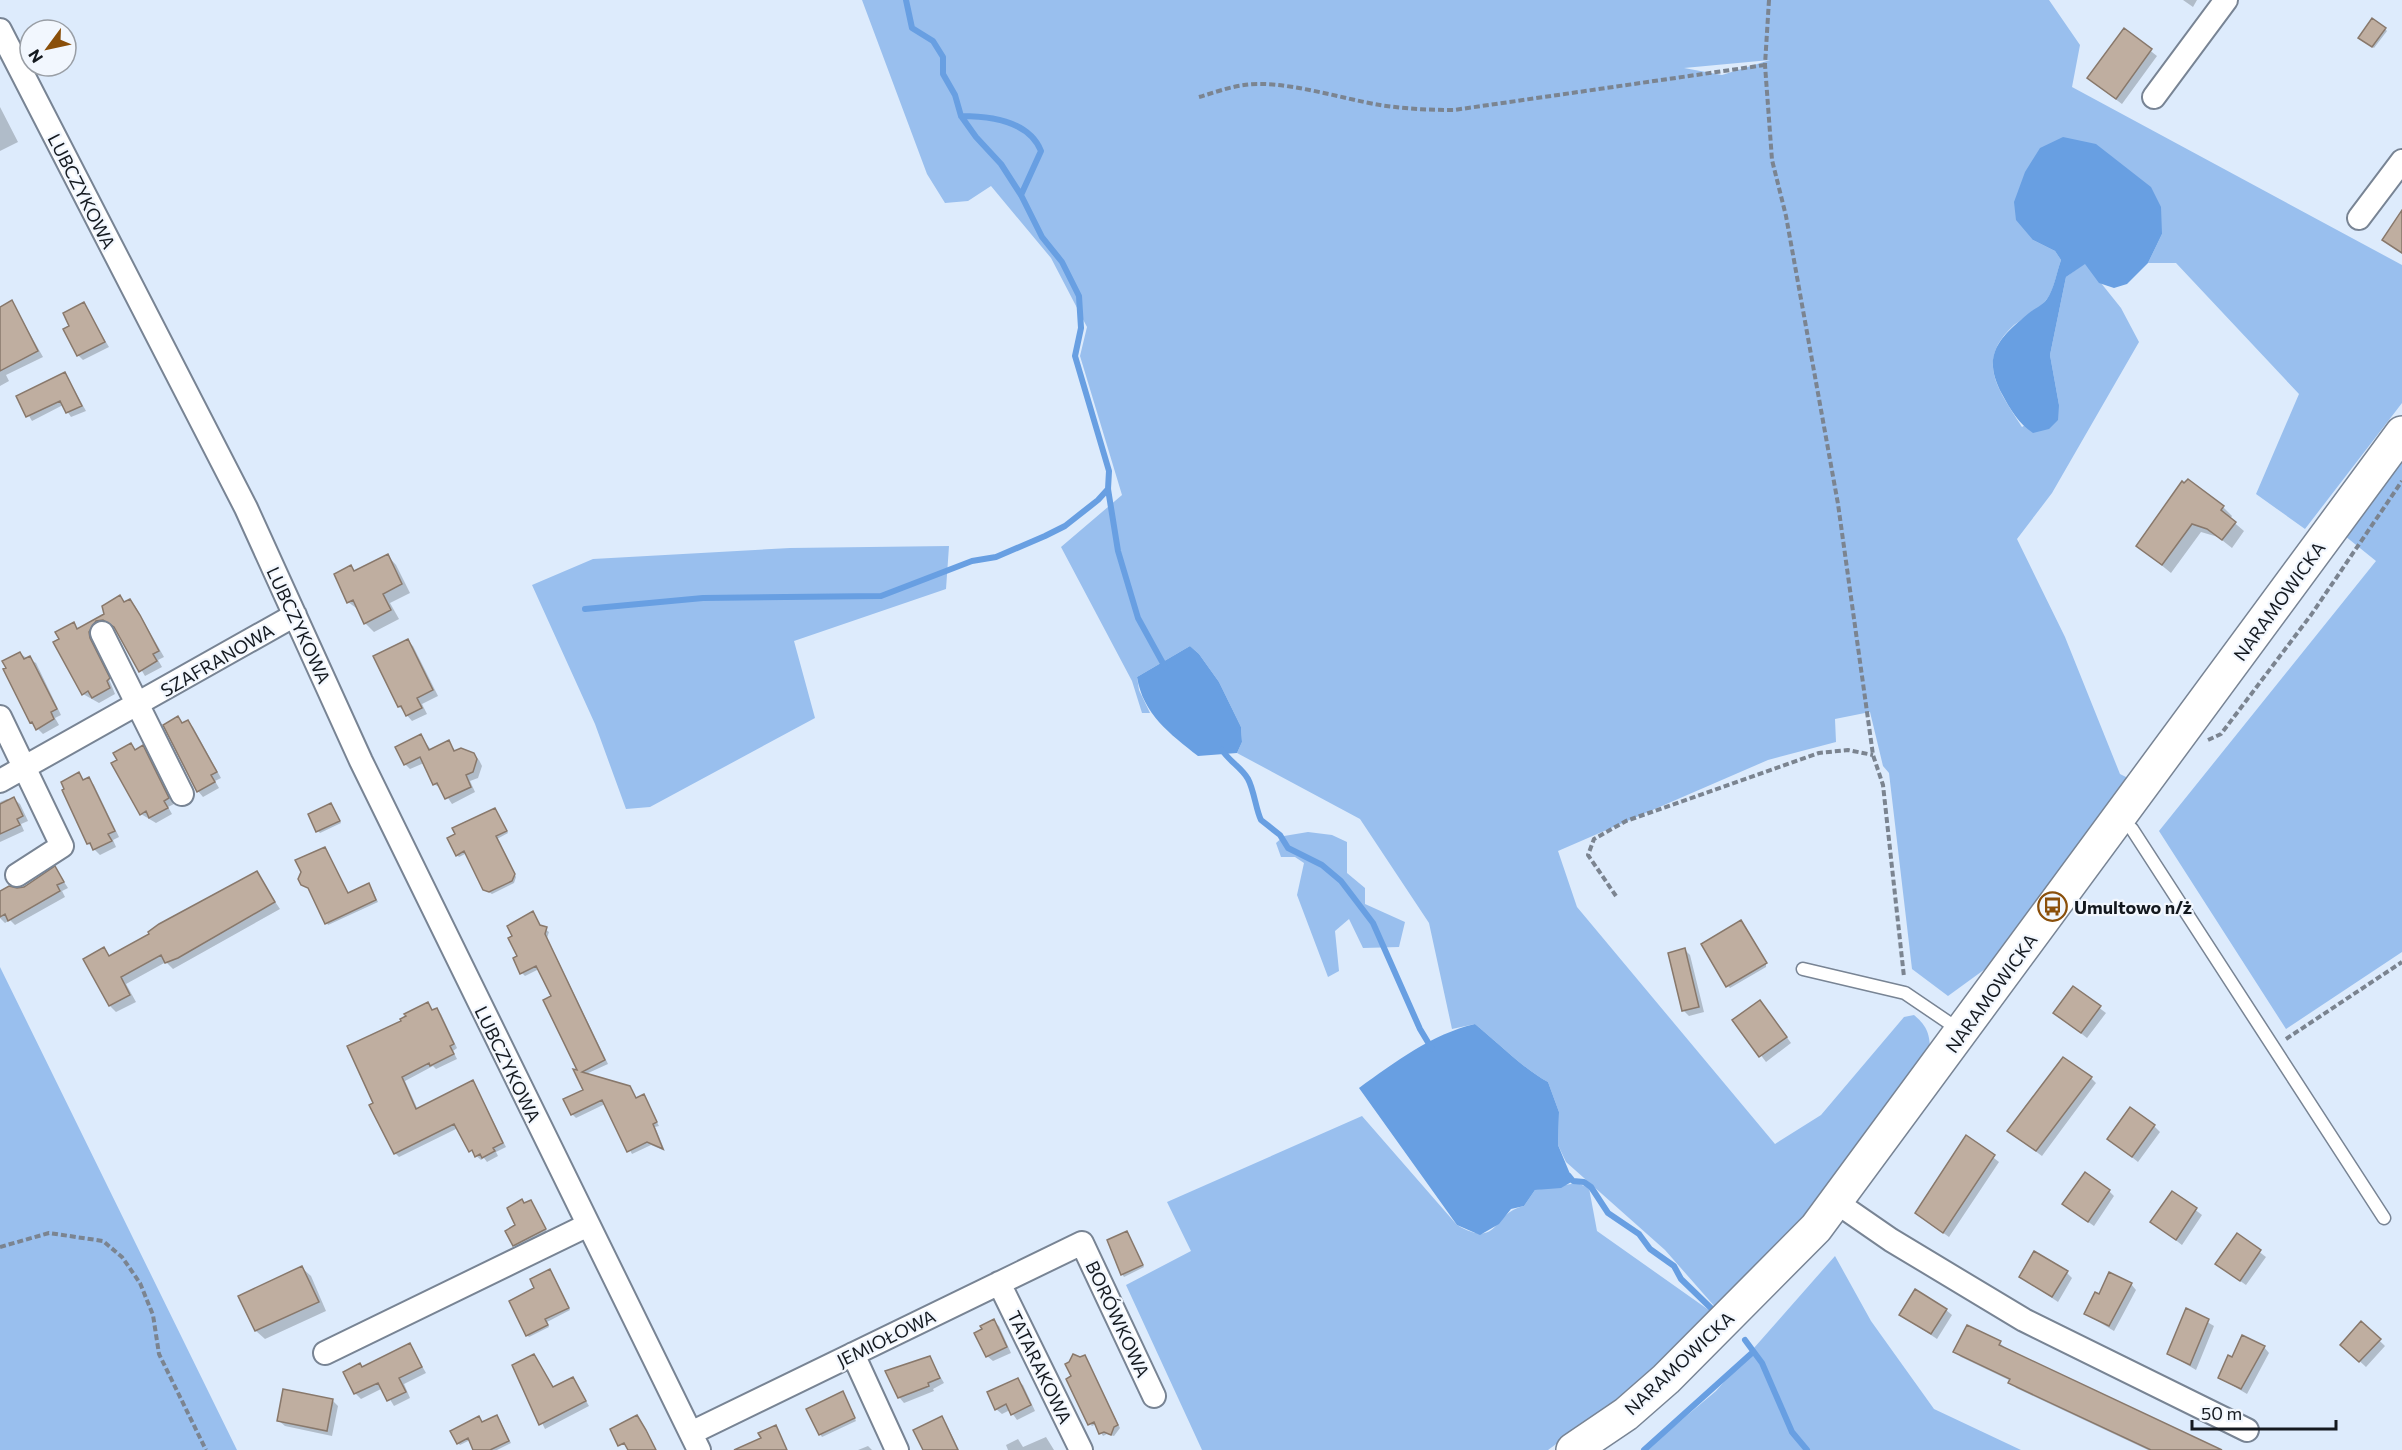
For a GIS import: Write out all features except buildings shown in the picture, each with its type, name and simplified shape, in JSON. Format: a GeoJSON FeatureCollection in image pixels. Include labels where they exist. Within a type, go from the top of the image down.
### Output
{"type":"FeatureCollection","features":[{"type":"Feature","properties":{"kind":"street"},"geometry":{"type":"LineString","coordinates":[[2154,97],[2226,0]]}},
{"type":"Feature","properties":{"kind":"street","name":"LUBCZYKOWA"},"geometry":{"type":"LineString","coordinates":[[0,30],[246,508],[361,761],[695,1442]]}},
{"type":"Feature","properties":{"kind":"street"},"geometry":{"type":"LineString","coordinates":[[2359,218],[2402,161]]}},
{"type":"Feature","properties":{"kind":"street","name":"NARAMOWICKA"},"geometry":{"type":"LineString","coordinates":[[1574,1450],[1626,1414],[1666,1379],[1785,1262],[1836,1202],[2402,433]]}},
{"type":"Feature","properties":{"kind":"street","name":"SZAFRANOWA"},"geometry":{"type":"LineString","coordinates":[[0,781],[139,705],[295,615]]}},
{"type":"Feature","properties":{"kind":"street","name":"SZAFRANOWA"},"geometry":{"type":"LineString","coordinates":[[102,633],[182,794]]}},
{"type":"Feature","properties":{"kind":"street"},"geometry":{"type":"LineString","coordinates":[[0,717],[62,846],[17,875]]}},
{"type":"Feature","properties":{"kind":"street"},"geometry":{"type":"LineString","coordinates":[[1836,1202],[1891,1240],[2024,1320],[2247,1430]]}},
{"type":"Feature","properties":{"kind":"street"},"geometry":{"type":"LineString","coordinates":[[324,1353],[588,1225]]}},
{"type":"Feature","properties":{"kind":"street","name":"JEMIOŁOWA"},"geometry":{"type":"LineString","coordinates":[[695,1442],[853,1354],[1082,1243]]}},
{"type":"Feature","properties":{"kind":"street","name":"BORÓWKOWA"},"geometry":{"type":"LineString","coordinates":[[1082,1243],[1154,1396]]}},
{"type":"Feature","properties":{"kind":"street","name":"TATARAKOWA"},"geometry":{"type":"LineString","coordinates":[[999,1283],[1081,1450]]}},
{"type":"Feature","properties":{"kind":"street"},"geometry":{"type":"LineString","coordinates":[[853,1354],[897,1450]]}},
{"type":"Feature","properties":{"kind":"lane"},"geometry":{"type":"LineString","coordinates":[[2119,819],[2132,829],[2384,1218]]}},
{"type":"Feature","properties":{"kind":"lane"},"geometry":{"type":"LineString","coordinates":[[1803,969],[1905,993],[1962,1031]]}},
{"type":"Feature","properties":{"kind":"path"},"geometry":{"type":"LineString","coordinates":[[1769,0],[1765,66],[1772,160],[1785,216],[1838,504],[1873,756],[1883,785],[1905,993]]}},
{"type":"Feature","properties":{"kind":"path"},"geometry":{"type":"LineString","coordinates":[[1199,97],[1245,85],[1266,85],[1349,97],[1378,105],[1421,110],[1454,110],[1765,66]]}},
{"type":"Feature","properties":{"kind":"path"},"geometry":{"type":"LineString","coordinates":[[1616,896],[1588,855],[1594,839],[1626,820],[1819,753],[1848,750],[1873,756]]}},
{"type":"Feature","properties":{"kind":"path"},"geometry":{"type":"LineString","coordinates":[[2272,1047],[2402,962]]}},
{"type":"Feature","properties":{"kind":"path"},"geometry":{"type":"LineString","coordinates":[[0,1247],[49,1233],[103,1241],[122,1257],[140,1283],[153,1315],[159,1353],[206,1450]]}},
{"type":"Feature","properties":{"kind":"shaded area"},"geometry":{"type":"Polygon","coordinates":[[[862,0],[2049,0],[2080,45],[2072,87],[2402,265],[2402,403],[2305,529],[2256,494],[2299,394],[2176,263],[2148,263],[2162,234],[2033,240],[2055,251],[2061,260],[2053,286],[2044,303],[2014,325],[2002,338],[1995,351],[1993,363],[1994,376],[1999,388],[2022,427],[2059,405],[2050,355],[2066,277],[2085,263],[2121,308],[2139,342],[2052,493],[2017,539],[2065,637],[2120,774],[2130,779],[2003,956],[1948,996],[1912,969],[1889,773],[1883,766],[1870,712],[1835,719],[1836,742],[1768,760],[1558,851],[1577,907],[1775,1144],[1821,1115],[1904,1017],[1914,1015],[1925,1027],[1928,1035],[1930,1051],[1811,1211],[1716,1308],[1665,1250],[1566,1162],[1558,1145],[1559,1112],[1548,1082],[1521,1063],[1475,1024],[1452,1029],[1429,923],[1360,819],[1237,753],[1242,742],[1241,727],[1219,682],[1199,654],[1190,646],[1137,677],[1139,690],[1150,713],[1142,713],[1132,681],[1061,547],[1122,495],[1080,356],[1087,327],[1051,258],[991,186],[968,201],[945,203],[927,174],[862,0]],[[1770,60],[1684,68],[1722,75],[1770,60]]]}},
{"type":"Feature","properties":{"kind":"shaded area"},"geometry":{"type":"Polygon","coordinates":[[[2063,137],[2096,144],[2151,187],[2161,207],[2162,234],[2148,263],[2127,284],[2114,288],[2099,283],[2085,264],[2066,277],[2050,355],[2059,405],[2058,420],[2049,429],[2033,433],[2019,421],[2002,394],[1993,368],[1993,358],[2002,339],[2029,313],[2041,305],[2052,290],[2061,260],[2055,251],[2033,240],[2016,220],[2014,202],[2025,172],[2040,148],[2063,137]]]}},
{"type":"Feature","properties":{"kind":"shaded area"},"geometry":{"type":"Polygon","coordinates":[[[2402,461],[2402,952],[2286,1029],[2159,831],[2376,561],[2345,536],[2402,461]]]}},
{"type":"Feature","properties":{"kind":"shaded area"},"geometry":{"type":"Polygon","coordinates":[[[949,546],[946,589],[794,641],[815,718],[650,807],[626,809],[595,724],[532,585],[593,559],[790,548],[949,546]]]}},
{"type":"Feature","properties":{"kind":"shaded area"},"geometry":{"type":"Polygon","coordinates":[[[1190,646],[1199,654],[1219,682],[1241,727],[1242,742],[1237,753],[1198,756],[1159,722],[1145,702],[1137,677],[1190,646]]]}},
{"type":"Feature","properties":{"kind":"shaded area"},"geometry":{"type":"Polygon","coordinates":[[[1308,832],[1332,835],[1347,842],[1347,873],[1365,888],[1365,904],[1405,922],[1399,947],[1363,948],[1349,919],[1335,931],[1339,971],[1328,977],[1297,895],[1304,863],[1295,857],[1281,857],[1276,843],[1284,836],[1308,832]]]}},
{"type":"Feature","properties":{"kind":"shaded area"},"geometry":{"type":"Polygon","coordinates":[[[0,967],[237,1450],[0,1450],[0,967]]]}},
{"type":"Feature","properties":{"kind":"shaded area"},"geometry":{"type":"Polygon","coordinates":[[[1475,1024],[1521,1063],[1548,1082],[1559,1112],[1558,1145],[1573,1181],[1561,1188],[1535,1190],[1524,1206],[1511,1209],[1499,1224],[1480,1235],[1457,1225],[1359,1088],[1429,1042],[1475,1024]]]}},
{"type":"Feature","properties":{"kind":"shaded area"},"geometry":{"type":"Polygon","coordinates":[[[1362,1116],[1457,1225],[1471,1232],[1481,1234],[1488,1232],[1506,1215],[1524,1206],[1535,1190],[1577,1183],[1589,1188],[1597,1231],[1713,1313],[1648,1377],[1548,1450],[1202,1450],[1126,1285],[1191,1251],[1167,1202],[1362,1116]]]}},
{"type":"Feature","properties":{"kind":"shaded area"},"geometry":{"type":"Polygon","coordinates":[[[1835,1256],[1871,1321],[1934,1409],[2021,1450],[1646,1450],[1716,1391],[1835,1256]]]}},
{"type":"Feature","properties":{"kind":"waterway"},"geometry":{"type":"LineString","coordinates":[[906,0],[912,28],[933,41],[943,57],[943,74],[955,95],[961,116],[976,137],[1001,164],[1021,195],[1042,237],[1062,262],[1079,296],[1081,328],[1075,356],[1109,471],[1108,489],[1118,551],[1138,618],[1165,667]]}},
{"type":"Feature","properties":{"kind":"waterway"},"geometry":{"type":"LineString","coordinates":[[961,116],[984,117],[1007,122],[1028,133],[1035,141],[1041,151],[1021,195]]}},
{"type":"Feature","properties":{"kind":"waterway"},"geometry":{"type":"LineString","coordinates":[[585,609],[703,598],[881,596],[972,561],[996,557],[1045,536],[1065,526],[1098,500],[1108,489]]}},
{"type":"Feature","properties":{"kind":"waterway"},"geometry":{"type":"LineString","coordinates":[[1222,750],[1248,779],[1261,820],[1280,835],[1288,848],[1322,865],[1341,881],[1373,923],[1420,1029],[1432,1049]]}},
{"type":"Feature","properties":{"kind":"waterway"},"geometry":{"type":"LineString","coordinates":[[1569,1176],[1573,1181],[1584,1182],[1591,1187],[1608,1213],[1639,1234],[1650,1249],[1674,1266],[1681,1279],[1714,1311]]}},
{"type":"Feature","properties":{"kind":"waterway"},"geometry":{"type":"LineString","coordinates":[[1745,1340],[1762,1363],[1792,1432],[1807,1450]]}},
{"type":"Feature","properties":{"kind":"waterway"},"geometry":{"type":"LineString","coordinates":[[1644,1450],[1753,1352]]}},
{"type":"Feature","properties":{"kind":"place","name":"Umultowo n/ż"},"geometry":{"type":"Point","coordinates":[2053,907]}}]}
